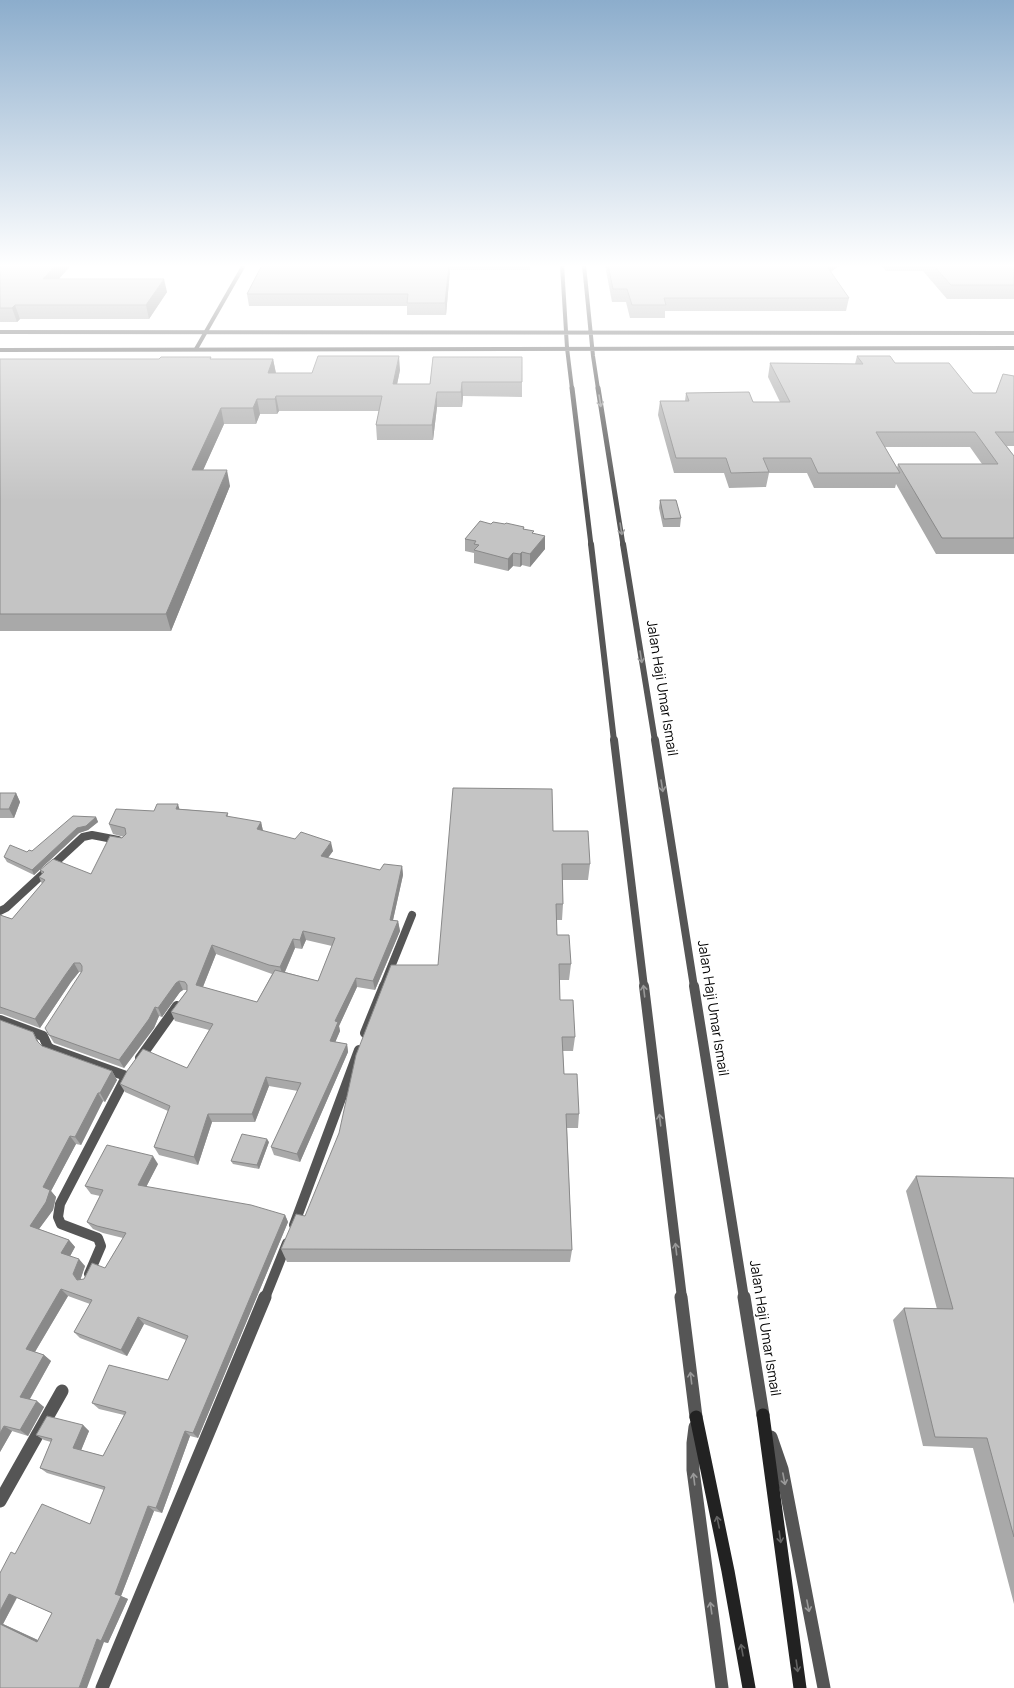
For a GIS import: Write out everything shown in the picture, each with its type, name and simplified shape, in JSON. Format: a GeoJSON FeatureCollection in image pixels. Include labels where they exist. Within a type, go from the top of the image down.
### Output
{"type":"FeatureCollection","features":[{"type":"Feature","properties":{"kind":"main road","name":"Jalan Haji Umar Ismail"},"geometry":{"type":"LineString","coordinates":[[763,1415],[800,1688]]}},
{"type":"Feature","properties":{"kind":"main road"},"geometry":{"type":"LineString","coordinates":[[696,1417],[728,1571],[749,1688]]}},
{"type":"Feature","properties":{"kind":"street"},"geometry":{"type":"LineString","coordinates":[[196,349],[199,344]]}},
{"type":"Feature","properties":{"kind":"street"},"geometry":{"type":"LineString","coordinates":[[567,344],[696,1417],[693,1443],[693,1470],[722,1688]]}},
{"type":"Feature","properties":{"kind":"street","name":"Jalan Haji Umar Ismail"},"geometry":{"type":"LineString","coordinates":[[592,344],[763,1415]]}},
{"type":"Feature","properties":{"kind":"street"},"geometry":{"type":"LineString","coordinates":[[0,350],[1014,348]]}},
{"type":"Feature","properties":{"kind":"street"},"geometry":{"type":"LineString","coordinates":[[0,911],[6,908],[83,837],[92,836],[125,842]]}},
{"type":"Feature","properties":{"kind":"street"},"geometry":{"type":"LineString","coordinates":[[102,1688],[306,1195],[376,1002],[412,915]]}},
{"type":"Feature","properties":{"kind":"street"},"geometry":{"type":"LineString","coordinates":[[86,1281],[101,1246],[100,1241],[98,1238],[61,1224],[58,1220],[60,1204],[131,1070],[185,996]]}},
{"type":"Feature","properties":{"kind":"street"},"geometry":{"type":"LineString","coordinates":[[0,1020],[46,1033],[48,1047],[51,1049],[131,1070]]}},
{"type":"Feature","properties":{"kind":"street"},"geometry":{"type":"LineString","coordinates":[[0,1501],[62,1391]]}},
{"type":"Feature","properties":{"kind":"street"},"geometry":{"type":"LineString","coordinates":[[763,1415],[782,1469],[824,1688]]}},
{"type":"Feature","properties":{"kind":"building"},"geometry":{"type":"Polygon","coordinates":[[[318,356],[399,356],[393,384],[430,384],[433,357],[522,357],[522,382],[462,382],[461,392],[437,392],[432,425],[376,425],[382,396],[276,396],[275,399],[257,399],[253,408],[221,408],[192,470],[227,470],[166,614],[0,614],[0,359],[159,359],[161,357],[211,357],[210,359],[273,359],[268,373],[312,373],[318,356]]]}},
{"type":"Feature","properties":{"kind":"building"},"geometry":{"type":"Polygon","coordinates":[[[857,356],[890,356],[895,363],[949,363],[973,393],[996,393],[1003,374],[1014,376],[1014,432],[995,432],[1014,456],[1014,538],[942,538],[898,464],[998,464],[975,432],[876,432],[900,473],[818,473],[811,458],[763,458],[769,472],[731,473],[726,458],[676,458],[660,401],[689,401],[686,393],[749,392],[753,402],[790,402],[770,363],[863,364],[857,356]]]}},
{"type":"Feature","properties":{"kind":"building"},"geometry":{"type":"Polygon","coordinates":[[[660,500],[676,500],[681,518],[664,519],[660,500]]]}},
{"type":"Feature","properties":{"kind":"building"},"geometry":{"type":"Polygon","coordinates":[[[480,521],[491,524],[493,522],[506,523],[524,527],[523,529],[534,531],[532,533],[545,536],[530,554],[522,552],[520,554],[513,553],[508,559],[474,550],[479,545],[474,544],[476,541],[465,539],[480,521]]]}},
{"type":"Feature","properties":{"kind":"building"},"geometry":{"type":"Polygon","coordinates":[[[453,788],[552,789],[553,831],[588,831],[590,864],[562,864],[563,904],[556,904],[557,935],[569,935],[571,964],[559,964],[560,1000],[573,1000],[575,1037],[562,1037],[564,1074],[577,1074],[579,1114],[566,1114],[572,1250],[281,1249],[296,1214],[305,1216],[339,1133],[356,1055],[391,965],[438,965],[453,788]]]}},
{"type":"Feature","properties":{"kind":"building"},"geometry":{"type":"Polygon","coordinates":[[[0,793],[16,793],[9,809],[0,809],[0,793]]]}},
{"type":"Feature","properties":{"kind":"building"},"geometry":{"type":"Polygon","coordinates":[[[157,804],[178,804],[176,809],[228,813],[226,816],[261,822],[257,829],[295,839],[301,832],[331,842],[321,856],[380,870],[384,864],[402,866],[390,920],[398,921],[373,981],[356,978],[335,1021],[338,1022],[330,1041],[347,1044],[297,1154],[271,1147],[301,1083],[266,1077],[252,1114],[208,1114],[194,1157],[154,1147],[170,1106],[120,1084],[127,1071],[143,1049],[187,1068],[213,1024],[171,1012],[187,991],[187,985],[185,982],[179,981],[176,983],[158,1008],[155,1007],[149,1019],[119,1060],[49,1035],[45,1028],[82,971],[82,966],[80,963],[74,963],[35,1019],[0,1007],[0,915],[12,919],[45,880],[39,877],[44,872],[40,870],[53,859],[91,874],[110,836],[122,838],[126,834],[125,828],[109,824],[116,809],[154,811],[157,804]],[[303,931],[300,940],[293,939],[280,967],[269,965],[212,945],[196,985],[257,1002],[275,970],[318,981],[335,938],[303,931]]]}},
{"type":"Feature","properties":{"kind":"building"},"geometry":{"type":"Polygon","coordinates":[[[73,816],[96,817],[86,826],[77,828],[32,870],[4,857],[10,845],[27,852],[29,850],[32,851],[73,816]]]}},
{"type":"Feature","properties":{"kind":"building"},"geometry":{"type":"Polygon","coordinates":[[[0,1020],[33,1032],[37,1041],[42,1046],[112,1071],[100,1093],[98,1093],[75,1137],[70,1136],[43,1187],[50,1190],[46,1202],[30,1226],[69,1240],[61,1253],[79,1259],[73,1274],[77,1280],[84,1279],[92,1263],[105,1268],[126,1233],[87,1222],[103,1190],[85,1186],[107,1145],[153,1156],[138,1185],[251,1205],[285,1215],[193,1433],[185,1431],[156,1508],[148,1506],[115,1594],[121,1596],[101,1641],[97,1639],[79,1688],[0,1688],[0,1624],[37,1642],[52,1613],[9,1594],[0,1611],[0,1573],[11,1552],[15,1554],[42,1504],[90,1524],[105,1487],[40,1468],[52,1439],[36,1435],[47,1416],[83,1425],[73,1448],[103,1456],[126,1412],[92,1403],[109,1365],[168,1380],[188,1336],[138,1317],[121,1350],[74,1332],[92,1300],[61,1289],[26,1349],[44,1355],[20,1397],[37,1401],[20,1430],[4,1426],[0,1433],[0,1020]]]}},
{"type":"Feature","properties":{"kind":"building"},"geometry":{"type":"Polygon","coordinates":[[[242,1134],[267,1139],[257,1165],[231,1161],[242,1134]]]}},
{"type":"Feature","properties":{"kind":"building"},"geometry":{"type":"Polygon","coordinates":[[[916,1176],[1014,1178],[1014,1537],[987,1438],[935,1437],[904,1308],[953,1309],[916,1176]]]}}]}
